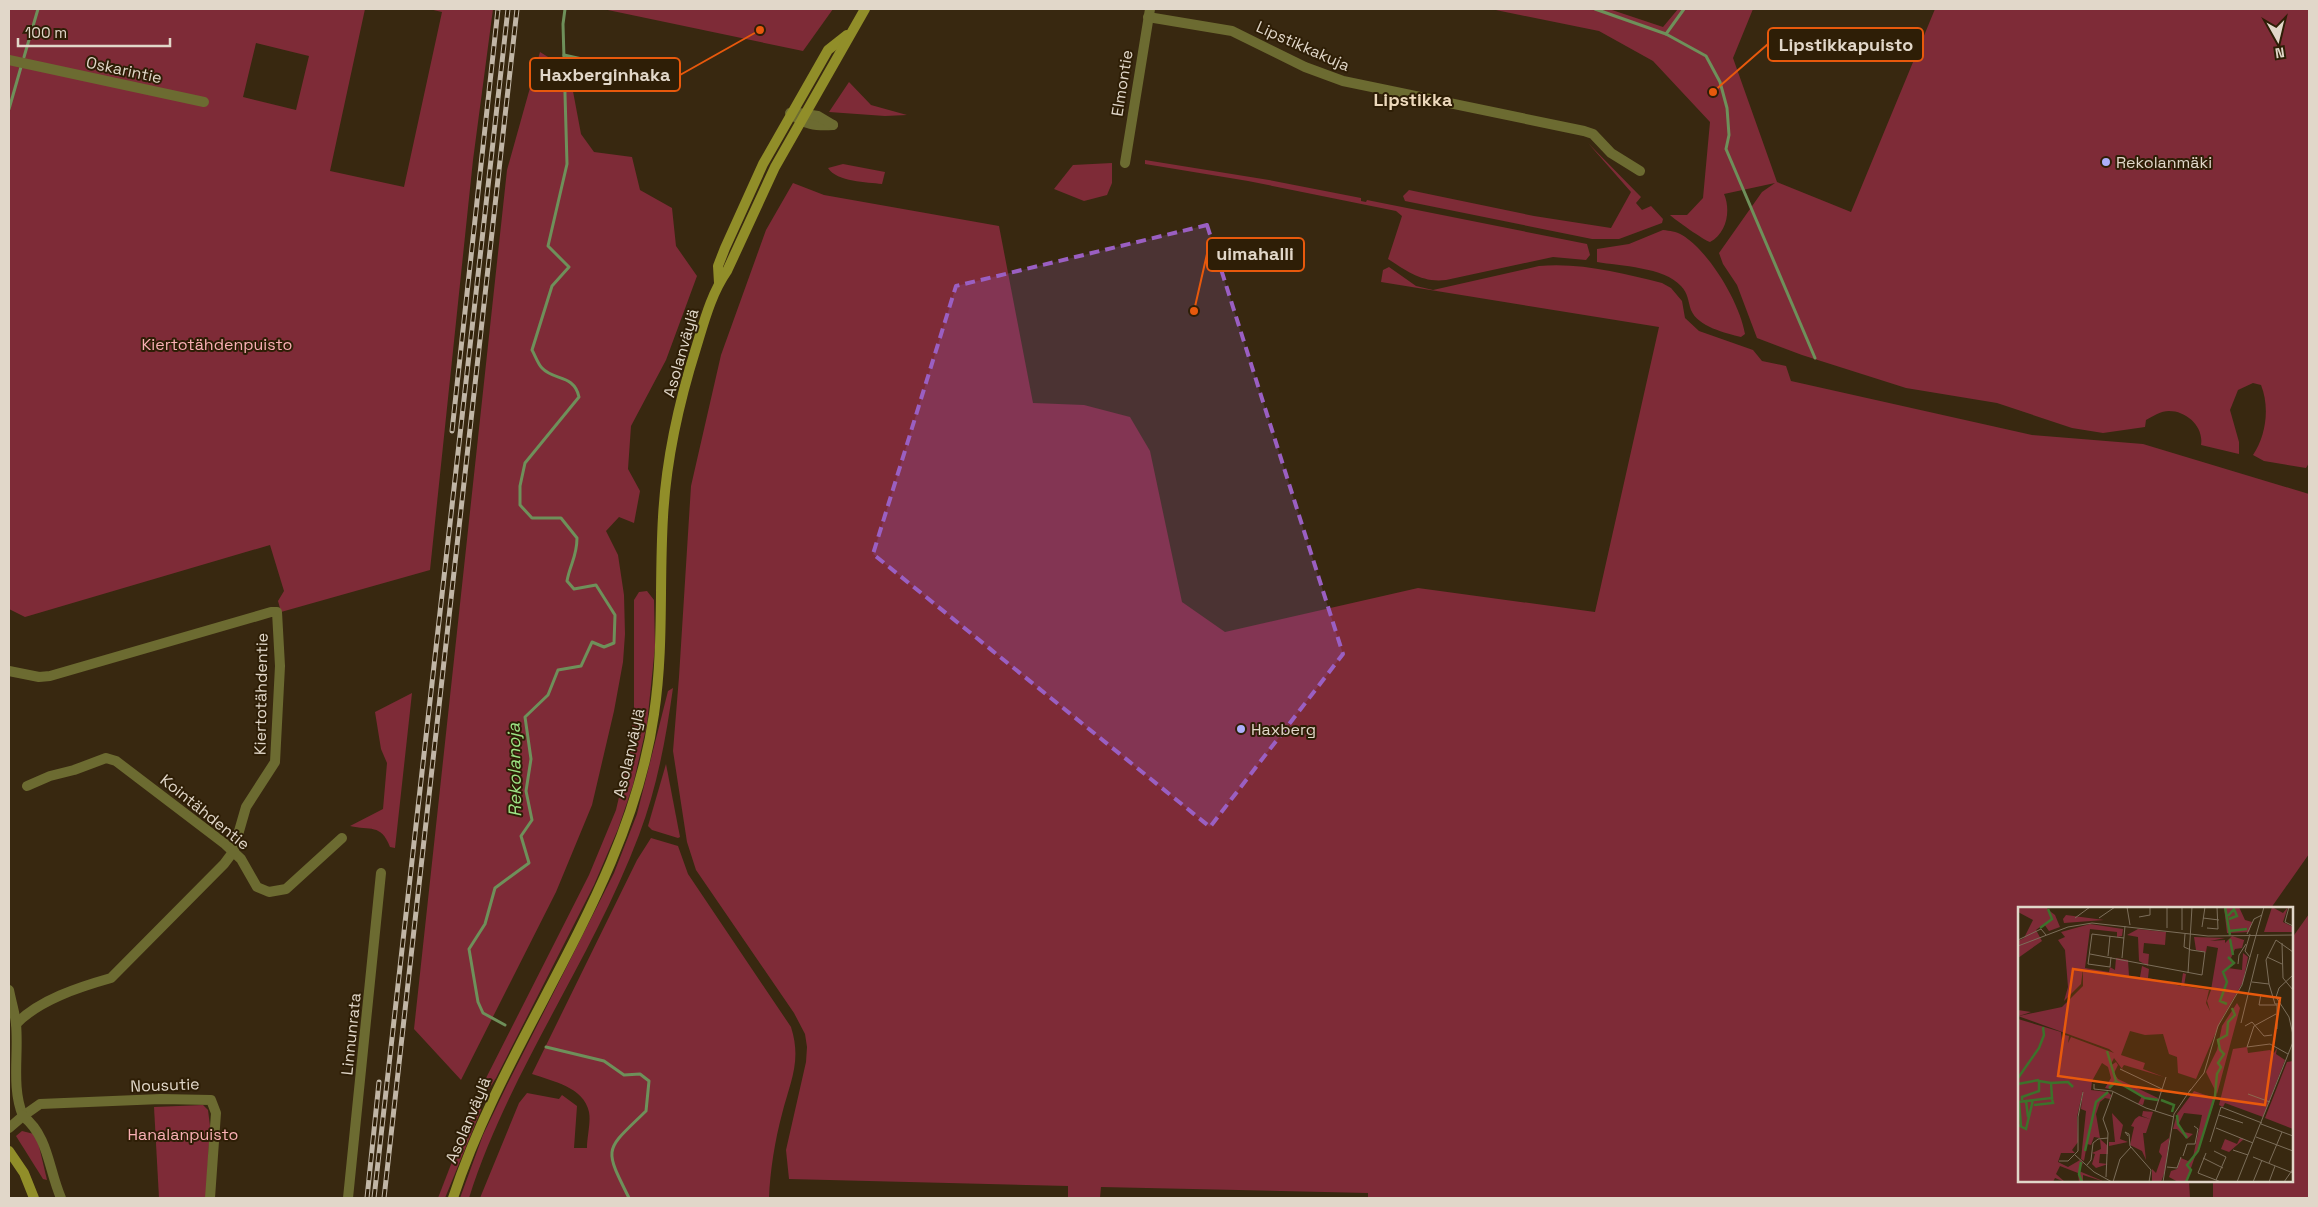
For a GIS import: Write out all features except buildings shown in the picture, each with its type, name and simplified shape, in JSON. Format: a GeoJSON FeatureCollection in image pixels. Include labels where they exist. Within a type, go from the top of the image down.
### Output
{"type":"FeatureCollection","features":[{"type":"Feature","properties":{"kind":"main road","name":"Asolanväylä"},"geometry":{"type":"LineString","coordinates":[[453,1198],[490,1104],[601,882],[620,842],[634,802],[645,762],[654,715],[660,658],[663,515],[670,455],[687,377],[719,283],[727,271],[775,166],[865,9]]}},
{"type":"Feature","properties":{"kind":"main road","name":"Asolanväylä"},"geometry":{"type":"LineString","coordinates":[[719,283],[718,266],[724,248],[763,164],[790,113],[828,50],[849,34]]}},
{"type":"Feature","properties":{"kind":"main road"},"geometry":{"type":"LineString","coordinates":[[9,1151],[24,1173],[34,1198]]}},
{"type":"Feature","properties":{"kind":"street","name":"Elmontie"},"geometry":{"type":"LineString","coordinates":[[1125,163],[1149,13]]}},
{"type":"Feature","properties":{"kind":"street","name":"Lipstikkakuja"},"geometry":{"type":"LineString","coordinates":[[1149,13],[1232,31],[1305,67],[1343,82],[1584,131],[1593,134],[1611,153],[1640,171]]}},
{"type":"Feature","properties":{"kind":"street","name":"Oskarintie"},"geometry":{"type":"LineString","coordinates":[[9,60],[204,102]]}},
{"type":"Feature","properties":{"kind":"street"},"geometry":{"type":"LineString","coordinates":[[790,113],[803,117]]}},
{"type":"Feature","properties":{"kind":"street","name":"Kiertotähdentie"},"geometry":{"type":"LineString","coordinates":[[9,671],[39,677],[50,676],[271,612],[277,612],[280,666],[275,762],[246,807],[233,852],[224,864],[111,978],[90,984],[40,1006],[26,1014],[16,1024]]}},
{"type":"Feature","properties":{"kind":"street","name":"Kointähdentie"},"geometry":{"type":"LineString","coordinates":[[27,786],[50,776],[74,770],[106,758],[116,761],[233,852],[246,866],[257,887],[269,892],[286,889],[342,838]]}},
{"type":"Feature","properties":{"kind":"street","name":"Linnunrata"},"geometry":{"type":"LineString","coordinates":[[348,1198],[381,873]]}},
{"type":"Feature","properties":{"kind":"street"},"geometry":{"type":"LineString","coordinates":[[9,990],[16,1024],[15,1049],[18,1105],[23,1116],[40,1134],[53,1179],[61,1198]]}},
{"type":"Feature","properties":{"kind":"street","name":"Nousutie"},"geometry":{"type":"LineString","coordinates":[[23,1116],[40,1104],[161,1099],[211,1100],[216,1113],[210,1198]]}},
{"type":"Feature","properties":{"kind":"street"},"geometry":{"type":"LineString","coordinates":[[9,1128],[23,1116]]}},
{"type":"Feature","properties":{"kind":"highlighted area"},"geometry":{"type":"Polygon","coordinates":[[[1207,225],[1343,654],[1210,827],[873,554],[956,286],[1207,225]]]}},
{"type":"Feature","properties":{"kind":"green space","name":"Kiertotähdenpuisto"},"geometry":{"type":"Polygon","coordinates":[[[9,9],[365,9],[330,171],[404,187],[442,12],[429,9],[493,9],[473,160],[430,570],[281,612],[278,601],[284,591],[270,545],[25,617],[9,609],[9,9]],[[256,43],[243,97],[296,110],[309,56],[256,43]]]}},
{"type":"Feature","properties":{"kind":"green space"},"geometry":{"type":"Polygon","coordinates":[[[603,9],[833,9],[803,51],[603,9]]]}},
{"type":"Feature","properties":{"kind":"green space"},"geometry":{"type":"Polygon","coordinates":[[[1491,9],[1609,9],[1663,27],[1678,9],[1753,9],[1733,58],[1777,182],[1851,212],[1935,9],[2309,9],[2309,463],[2306,468],[2264,461],[2253,455],[2264,430],[2266,412],[2261,385],[2253,383],[2238,390],[2230,410],[2239,442],[2239,454],[2201,445],[2200,432],[2197,426],[2188,417],[2176,412],[2166,411],[2154,415],[2146,420],[2145,427],[2103,433],[2072,428],[1997,403],[1906,388],[1802,355],[1757,338],[1737,285],[1723,264],[1719,253],[1762,192],[1775,183],[1724,194],[1727,214],[1724,227],[1716,238],[1710,242],[1702,238],[1670,215],[1687,215],[1703,198],[1710,122],[1653,61],[1599,31],[1491,9]]]}},
{"type":"Feature","properties":{"kind":"green space"},"geometry":{"type":"Polygon","coordinates":[[[540,52],[569,70],[581,134],[594,152],[632,157],[640,190],[672,208],[676,246],[697,276],[666,360],[631,426],[628,469],[640,491],[634,523],[619,517],[606,531],[618,555],[624,595],[625,634],[623,662],[614,711],[592,805],[556,892],[461,1080],[414,1029],[507,170],[540,52]]]}},
{"type":"Feature","properties":{"kind":"green space"},"geometry":{"type":"Polygon","coordinates":[[[849,82],[871,105],[907,115],[885,116],[829,112],[849,82]]]}},
{"type":"Feature","properties":{"kind":"green space"},"geometry":{"type":"Polygon","coordinates":[[[1588,143],[1641,197],[1636,203],[1642,210],[1651,206],[1663,219],[1662,223],[1619,239],[1592,239],[1405,201],[1403,196],[1409,190],[1534,216],[1611,228],[1631,192],[1588,143]]]}},
{"type":"Feature","properties":{"kind":"green space"},"geometry":{"type":"Polygon","coordinates":[[[1145,160],[1269,180],[1361,198],[1361,201],[1366,202],[1367,200],[1587,244],[1590,255],[1586,260],[1553,257],[1446,280],[1429,280],[1415,275],[1388,259],[1402,216],[1396,211],[1248,181],[1145,164],[1145,160]]]}},
{"type":"Feature","properties":{"kind":"green space"},"geometry":{"type":"Polygon","coordinates":[[[1112,163],[1112,183],[1107,195],[1084,201],[1054,189],[1073,165],[1112,163]]]}},
{"type":"Feature","properties":{"kind":"green space"},"geometry":{"type":"Polygon","coordinates":[[[843,164],[885,172],[882,184],[845,179],[832,173],[828,168],[843,164]]]}},
{"type":"Feature","properties":{"kind":"green space"},"geometry":{"type":"Polygon","coordinates":[[[793,183],[824,195],[999,226],[1033,403],[1084,405],[1130,417],[1150,451],[1182,602],[1225,632],[1418,588],[1595,612],[1659,327],[1381,282],[1383,270],[1389,267],[1416,286],[1433,290],[1539,266],[1554,265],[1601,269],[1647,279],[1662,283],[1671,288],[1682,301],[1685,318],[1699,331],[1753,350],[1762,361],[1786,366],[1791,381],[2032,435],[2143,444],[2309,494],[2309,854],[2272,907],[2018,907],[2018,1182],[2189,1182],[2190,1198],[1368,1198],[1368,1193],[1101,1187],[1100,1198],[1068,1198],[1068,1186],[789,1179],[786,1150],[806,1062],[807,1047],[805,1034],[794,1013],[696,870],[687,842],[673,751],[691,486],[721,355],[766,230],[793,183]]]}},
{"type":"Feature","properties":{"kind":"green space"},"geometry":{"type":"Polygon","coordinates":[[[1663,230],[1682,235],[1703,253],[1730,293],[1745,334],[1741,337],[1713,328],[1700,321],[1691,310],[1686,294],[1681,286],[1664,275],[1641,268],[1597,262],[1597,249],[1629,244],[1663,230]]]}},
{"type":"Feature","properties":{"kind":"green space"},"geometry":{"type":"Polygon","coordinates":[[[647,591],[654,600],[655,647],[647,724],[633,785],[618,829],[594,885],[496,1078],[486,1094],[482,1092],[481,1088],[589,875],[616,810],[629,754],[634,710],[634,600],[639,592],[647,591]]]}},
{"type":"Feature","properties":{"kind":"green space"},"geometry":{"type":"Polygon","coordinates":[[[673,688],[656,781],[639,835],[620,881],[506,1105],[486,1151],[469,1198],[460,1198],[483,1135],[614,873],[637,814],[668,691],[673,688]]]}},
{"type":"Feature","properties":{"kind":"green space"},"geometry":{"type":"Polygon","coordinates":[[[412,693],[395,848],[390,847],[387,839],[379,831],[350,826],[383,809],[387,763],[381,749],[375,712],[412,693]]]}},
{"type":"Feature","properties":{"kind":"green space"},"geometry":{"type":"Polygon","coordinates":[[[666,764],[680,837],[678,838],[652,830],[648,826],[666,764]]]}},
{"type":"Feature","properties":{"kind":"green space"},"geometry":{"type":"Polygon","coordinates":[[[651,838],[678,846],[688,874],[791,1027],[795,1050],[794,1071],[775,1145],[769,1198],[480,1198],[519,1103],[527,1093],[559,1099],[562,1095],[577,1106],[574,1148],[587,1148],[589,1112],[581,1096],[566,1086],[532,1074],[637,860],[651,838]]]}},
{"type":"Feature","properties":{"kind":"green space"},"geometry":{"type":"Polygon","coordinates":[[[2309,914],[2309,1198],[2213,1198],[2213,1182],[2293,1182],[2293,937],[2309,914]]]}},
{"type":"Feature","properties":{"kind":"green space"},"geometry":{"type":"Polygon","coordinates":[[[479,1101],[481,1110],[445,1198],[438,1198],[474,1105],[479,1101]]]}},
{"type":"Feature","properties":{"kind":"green space","name":"Hanalanpuisto"},"geometry":{"type":"Polygon","coordinates":[[[203,1105],[208,1110],[210,1126],[206,1198],[159,1198],[154,1107],[203,1105]]]}},
{"type":"Feature","properties":{"kind":"green space"},"geometry":{"type":"Polygon","coordinates":[[[22,1131],[34,1134],[38,1142],[47,1180],[43,1179],[16,1136],[22,1131]]]}},
{"type":"Feature","properties":{"kind":"waterway"},"geometry":{"type":"LineString","coordinates":[[24,57],[38,9]]}},
{"type":"Feature","properties":{"kind":"waterway","name":"Rekolanoja"},"geometry":{"type":"LineString","coordinates":[[505,1025],[483,1013],[478,1002],[469,949],[485,924],[495,888],[529,863],[521,836],[532,820],[526,791],[531,759],[525,717],[548,695],[558,670],[581,666],[592,642],[604,647],[614,643],[615,615],[596,585],[574,589],[567,581],[576,550],[577,538],[561,518],[532,518],[520,505],[520,486],[525,463],[579,397],[573,385],[568,381],[552,375],[542,368],[532,350],[552,286],[569,267],[548,246],[567,164],[563,24],[565,9]]}},
{"type":"Feature","properties":{"kind":"waterway"},"geometry":{"type":"LineString","coordinates":[[1595,9],[1666,34],[1684,9]]}},
{"type":"Feature","properties":{"kind":"waterway"},"geometry":{"type":"LineString","coordinates":[[1666,34],[1706,56],[1720,82],[1727,108],[1729,135],[1726,149],[1815,358]]}},
{"type":"Feature","properties":{"kind":"waterway"},"geometry":{"type":"LineString","coordinates":[[564,55],[591,61]]}},
{"type":"Feature","properties":{"kind":"waterway"},"geometry":{"type":"LineString","coordinates":[[605,66],[616,77],[631,76],[639,81],[661,83]]}},
{"type":"Feature","properties":{"kind":"waterway"},"geometry":{"type":"LineString","coordinates":[[9,109],[21,67]]}},
{"type":"Feature","properties":{"kind":"waterway","name":"Rekolanoja"},"geometry":{"type":"LineString","coordinates":[[546,1047],[604,1061],[624,1075],[640,1074],[649,1081],[646,1111],[622,1134],[612,1150],[615,1168],[629,1198]]}},
{"type":"Feature","properties":{"kind":"railway"},"geometry":{"type":"LineString","coordinates":[[452,431],[498,9]]}},
{"type":"Feature","properties":{"kind":"railway"},"geometry":{"type":"LineString","coordinates":[[374,1198],[508,9]]}},
{"type":"Feature","properties":{"kind":"railway"},"geometry":{"type":"LineString","coordinates":[[384,1198],[517,9]]}},
{"type":"Feature","properties":{"kind":"railway"},"geometry":{"type":"LineString","coordinates":[[367,1198],[379,1082]]}},
{"type":"Feature","properties":{"kind":"place","name":"Haxberginhaka"},"geometry":{"type":"Point","coordinates":[760,30]}},
{"type":"Feature","properties":{"kind":"place","name":"Lipstikkapuisto"},"geometry":{"type":"Point","coordinates":[1713,92]}},
{"type":"Feature","properties":{"kind":"place","name":"Rekolanmäki"},"geometry":{"type":"Point","coordinates":[2106,162]}},
{"type":"Feature","properties":{"kind":"place","name":"uimahalli"},"geometry":{"type":"Point","coordinates":[1194,311]}},
{"type":"Feature","properties":{"kind":"place","name":"Haxberg"},"geometry":{"type":"Point","coordinates":[1241,729]}},
{"type":"Feature","properties":{"kind":"district","name":"Lipstikka"},"geometry":{"type":"Point","coordinates":[1413,99]}}]}
